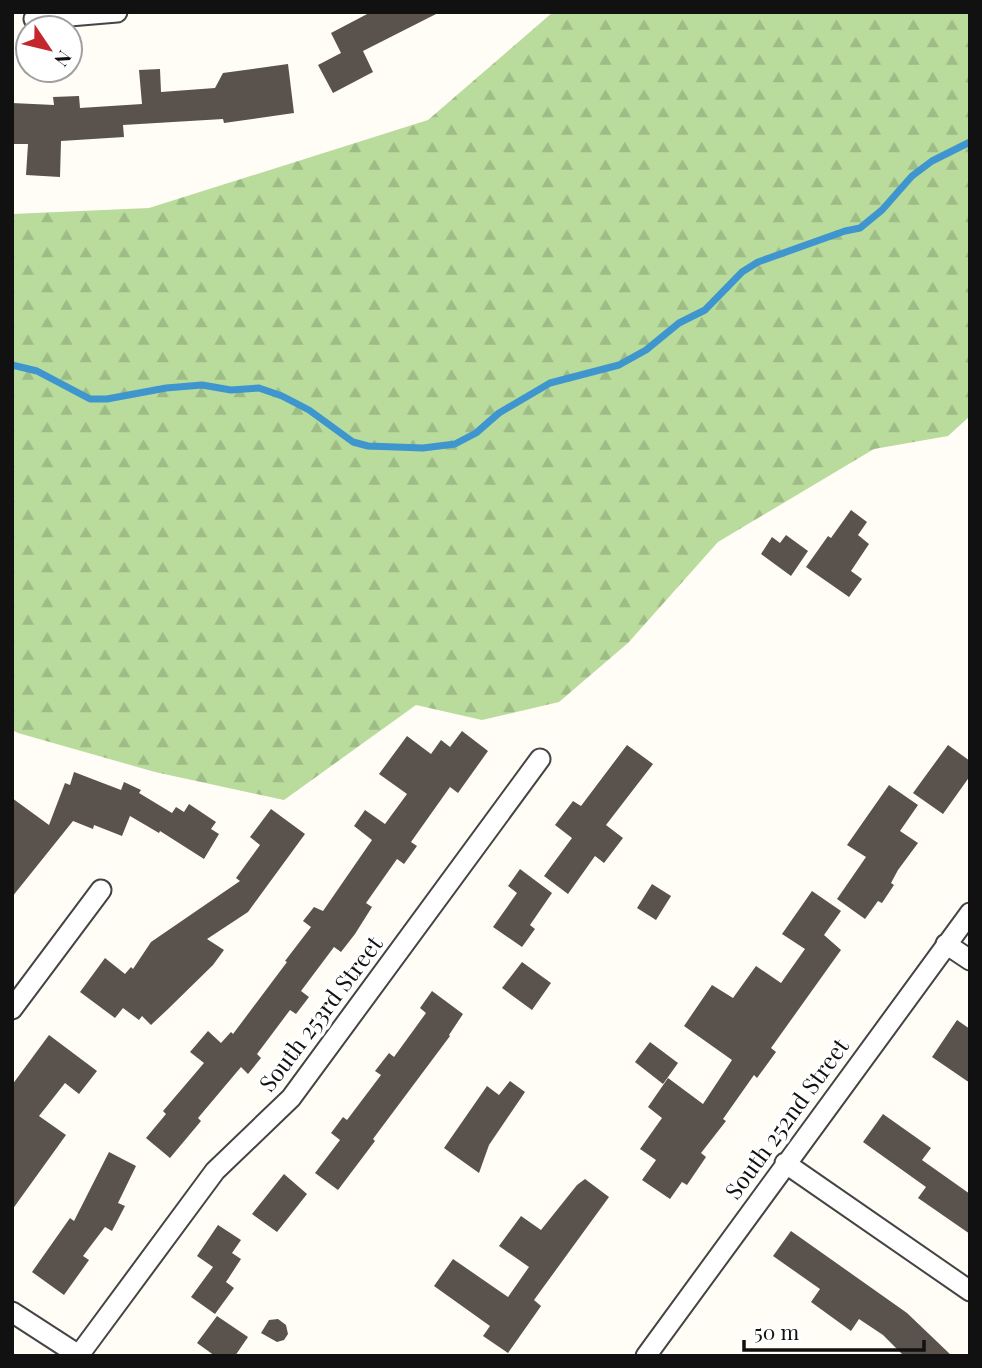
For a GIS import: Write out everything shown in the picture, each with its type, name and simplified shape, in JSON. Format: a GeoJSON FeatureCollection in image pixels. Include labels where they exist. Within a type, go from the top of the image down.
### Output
{"type":"FeatureCollection","features":[{"type":"Feature","properties":{"kind":"street"},"geometry":{"type":"LineString","coordinates":[[84,15],[117,12]]}},
{"type":"Feature","properties":{"kind":"street","name":"South 253rd Street"},"geometry":{"type":"LineString","coordinates":[[79,1356],[215,1171],[292,1098],[540,759]]}},
{"type":"Feature","properties":{"kind":"street"},"geometry":{"type":"LineString","coordinates":[[12,1009],[101,890]]}},
{"type":"Feature","properties":{"kind":"street","name":"South 252nd Street"},"geometry":{"type":"LineString","coordinates":[[646,1356],[970,913]]}},
{"type":"Feature","properties":{"kind":"street"},"geometry":{"type":"LineString","coordinates":[[946,944],[970,960]]}},
{"type":"Feature","properties":{"kind":"street"},"geometry":{"type":"LineString","coordinates":[[785,1163],[970,1291]]}},
{"type":"Feature","properties":{"kind":"street"},"geometry":{"type":"LineString","coordinates":[[12,1312],[79,1356]]}},
{"type":"Feature","properties":{"kind":"green space"},"geometry":{"type":"Polygon","coordinates":[[[553,12],[970,12],[970,416],[948,436],[874,449],[718,542],[628,643],[559,702],[482,720],[416,705],[284,800],[155,772],[12,730],[12,214],[149,208],[428,120],[553,12]]]}},
{"type":"Feature","properties":{"kind":"building"},"geometry":{"type":"Polygon","coordinates":[[[371,12],[440,12],[363,51],[373,72],[333,93],[318,65],[341,53],[331,33],[371,12]]]}},
{"type":"Feature","properties":{"kind":"building"},"geometry":{"type":"Polygon","coordinates":[[[288,64],[294,113],[224,123],[223,119],[123,125],[124,137],[61,141],[60,177],[26,175],[28,144],[12,144],[12,103],[54,105],[53,97],[79,96],[80,108],[142,104],[139,70],[160,69],[161,92],[215,88],[223,73],[288,64]]]}},
{"type":"Feature","properties":{"kind":"building"},"geometry":{"type":"Polygon","coordinates":[[[851,510],[867,522],[858,535],[869,544],[851,571],[862,579],[849,597],[806,567],[851,510]]]}},
{"type":"Feature","properties":{"kind":"building"},"geometry":{"type":"Polygon","coordinates":[[[786,535],[808,551],[791,576],[761,554],[772,537],[780,543],[786,535]]]}},
{"type":"Feature","properties":{"kind":"building"},"geometry":{"type":"Polygon","coordinates":[[[462,731],[488,751],[458,793],[450,787],[411,842],[417,846],[404,864],[397,859],[366,903],[372,907],[355,934],[341,952],[334,947],[301,991],[309,997],[296,1014],[290,1010],[257,1054],[261,1058],[248,1074],[241,1067],[198,1118],[201,1121],[170,1158],[146,1138],[166,1114],[163,1111],[204,1063],[190,1052],[208,1031],[221,1043],[231,1032],[233,1034],[287,962],[285,961],[311,927],[303,921],[314,907],[323,911],[372,840],[354,826],[365,810],[385,824],[407,794],[379,774],[407,736],[431,754],[441,740],[450,747],[462,731]]]}},
{"type":"Feature","properties":{"kind":"building"},"geometry":{"type":"Polygon","coordinates":[[[627,745],[653,764],[606,825],[623,838],[604,863],[595,856],[568,894],[544,876],[572,838],[555,825],[573,801],[581,806],[627,745]]]}},
{"type":"Feature","properties":{"kind":"building"},"geometry":{"type":"Polygon","coordinates":[[[948,745],[970,761],[970,776],[943,814],[913,793],[948,745]]]}},
{"type":"Feature","properties":{"kind":"building"},"geometry":{"type":"Polygon","coordinates":[[[74,772],[121,790],[124,782],[141,790],[139,793],[172,813],[176,807],[184,812],[189,804],[216,822],[211,829],[219,834],[204,859],[160,831],[159,833],[130,816],[122,836],[94,825],[93,829],[73,821],[12,897],[12,798],[49,825],[65,783],[70,785],[74,772]]]}},
{"type":"Feature","properties":{"kind":"building"},"geometry":{"type":"Polygon","coordinates":[[[889,785],[918,805],[900,831],[918,843],[898,870],[891,883],[894,885],[882,903],[878,901],[865,919],[837,899],[866,857],[847,845],[889,785]]]}},
{"type":"Feature","properties":{"kind":"building"},"geometry":{"type":"Polygon","coordinates":[[[271,809],[305,834],[248,912],[207,939],[224,950],[213,965],[167,1010],[151,1025],[142,1016],[139,1020],[123,1008],[115,1018],[80,992],[105,958],[125,974],[131,967],[133,969],[151,942],[240,881],[236,878],[260,845],[250,837],[271,809]]]}},
{"type":"Feature","properties":{"kind":"building"},"geometry":{"type":"Polygon","coordinates":[[[520,869],[552,893],[530,925],[535,929],[522,947],[493,927],[517,893],[508,886],[520,869]]]}},
{"type":"Feature","properties":{"kind":"building"},"geometry":{"type":"Polygon","coordinates":[[[652,884],[671,896],[656,920],[637,908],[652,884]]]}},
{"type":"Feature","properties":{"kind":"building"},"geometry":{"type":"Polygon","coordinates":[[[812,891],[841,911],[824,935],[841,950],[771,1048],[776,1052],[757,1078],[754,1075],[723,1119],[726,1121],[701,1153],[706,1157],[687,1185],[682,1182],[670,1199],[642,1180],[656,1160],[640,1149],[662,1118],[648,1107],[668,1078],[703,1104],[732,1060],[684,1026],[712,985],[733,998],[756,966],[781,983],[805,949],[782,934],[812,891]]]}},
{"type":"Feature","properties":{"kind":"building"},"geometry":{"type":"Polygon","coordinates":[[[522,962],[551,983],[532,1010],[502,988],[522,962]]]}},
{"type":"Feature","properties":{"kind":"building"},"geometry":{"type":"Polygon","coordinates":[[[432,991],[463,1014],[450,1036],[338,1190],[315,1173],[340,1140],[331,1133],[343,1117],[347,1120],[381,1075],[375,1071],[389,1053],[394,1057],[426,1013],[420,1008],[432,991]]]}},
{"type":"Feature","properties":{"kind":"building"},"geometry":{"type":"Polygon","coordinates":[[[957,1020],[970,1029],[970,1083],[932,1057],[957,1020]]]}},
{"type":"Feature","properties":{"kind":"building"},"geometry":{"type":"Polygon","coordinates":[[[49,1035],[97,1071],[79,1094],[65,1083],[39,1116],[66,1135],[12,1210],[12,1085],[49,1035]]]}},
{"type":"Feature","properties":{"kind":"building"},"geometry":{"type":"Polygon","coordinates":[[[650,1042],[678,1063],[663,1084],[635,1062],[650,1042]]]}},
{"type":"Feature","properties":{"kind":"building"},"geometry":{"type":"Polygon","coordinates":[[[510,1081],[525,1092],[489,1145],[479,1173],[444,1148],[487,1086],[499,1095],[510,1081]]]}},
{"type":"Feature","properties":{"kind":"building"},"geometry":{"type":"Polygon","coordinates":[[[883,1114],[931,1148],[922,1160],[970,1194],[970,1234],[918,1198],[926,1187],[863,1142],[883,1114]]]}},
{"type":"Feature","properties":{"kind":"building"},"geometry":{"type":"Polygon","coordinates":[[[109,1152],[136,1166],[118,1203],[125,1206],[112,1231],[105,1227],[83,1256],[89,1260],[64,1295],[32,1272],[70,1218],[74,1221],[109,1152]]]}},
{"type":"Feature","properties":{"kind":"building"},"geometry":{"type":"Polygon","coordinates":[[[284,1174],[307,1194],[277,1232],[252,1214],[284,1174]]]}},
{"type":"Feature","properties":{"kind":"building"},"geometry":{"type":"Polygon","coordinates":[[[585,1179],[609,1197],[534,1300],[541,1306],[508,1353],[483,1336],[490,1326],[434,1286],[453,1259],[508,1297],[529,1267],[499,1246],[521,1216],[541,1230],[577,1185],[585,1179]]]}},
{"type":"Feature","properties":{"kind":"building"},"geometry":{"type":"Polygon","coordinates":[[[218,1225],[241,1240],[232,1253],[241,1259],[226,1282],[234,1288],[215,1314],[191,1297],[213,1267],[197,1256],[218,1225]]]}},
{"type":"Feature","properties":{"kind":"building"},"geometry":{"type":"Polygon","coordinates":[[[791,1231],[907,1313],[952,1356],[904,1356],[883,1335],[859,1319],[851,1331],[811,1302],[820,1289],[773,1256],[791,1231]]]}},
{"type":"Feature","properties":{"kind":"building"},"geometry":{"type":"Polygon","coordinates":[[[217,1316],[248,1337],[235,1356],[215,1356],[197,1343],[217,1316]]]}},
{"type":"Feature","properties":{"kind":"building"},"geometry":{"type":"Polygon","coordinates":[[[278,1319],[286,1325],[288,1334],[284,1340],[277,1342],[261,1333],[269,1320],[278,1319]]]}},
{"type":"Feature","properties":{"kind":"waterway"},"geometry":{"type":"LineString","coordinates":[[12,365],[37,371],[90,399],[107,399],[166,388],[202,385],[231,390],[259,388],[309,410],[353,442],[368,446],[423,448],[455,444],[476,433],[499,413],[550,383],[619,365],[646,350],[679,323],[705,310],[742,272],[758,262],[860,228],[882,210],[912,176],[932,161],[970,142]]}}]}
